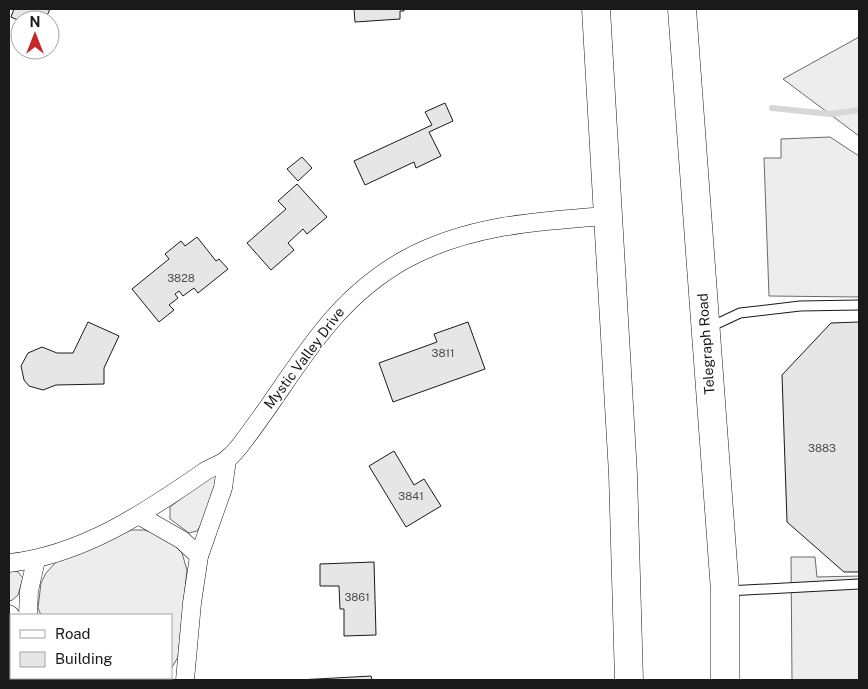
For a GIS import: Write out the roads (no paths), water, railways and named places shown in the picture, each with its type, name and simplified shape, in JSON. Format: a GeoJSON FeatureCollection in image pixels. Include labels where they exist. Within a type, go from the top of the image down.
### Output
{"type":"FeatureCollection","features":[{"type":"Feature","properties":{"kind":"highway"},"geometry":{"type":"LineString","coordinates":[[596,9],[634,674]]}},
{"type":"Feature","properties":{"kind":"highway","name":"Telegraph Road"},"geometry":{"type":"LineString","coordinates":[[682,9],[725,592],[725,680]]}},
{"type":"Feature","properties":{"kind":"street","name":"Mystic Valley Drive"},"geometry":{"type":"LineString","coordinates":[[9,563],[36,560],[140,516],[206,470],[227,460],[245,439],[316,337],[345,304],[379,276],[428,248],[476,232],[527,222],[607,216]]}},
{"type":"Feature","properties":{"kind":"street"},"geometry":{"type":"LineString","coordinates":[[185,680],[192,603],[199,556],[223,488],[227,460]]}},
{"type":"Feature","properties":{"kind":"street"},"geometry":{"type":"LineString","coordinates":[[140,516],[182,540],[199,556]]}},
{"type":"Feature","properties":{"kind":"street"},"geometry":{"type":"LineString","coordinates":[[28,614],[29,591],[36,560]]}},
{"type":"Feature","properties":{"kind":"lane"},"geometry":{"type":"LineString","coordinates":[[705,329],[740,313],[800,306],[859,305]]}},
{"type":"Feature","properties":{"kind":"lane"},"geometry":{"type":"LineString","coordinates":[[725,592],[859,584]]}},
{"type":"Feature","properties":{"kind":"waterway"},"geometry":{"type":"LineString","coordinates":[[772,108],[830,114],[859,110]]}}]}
